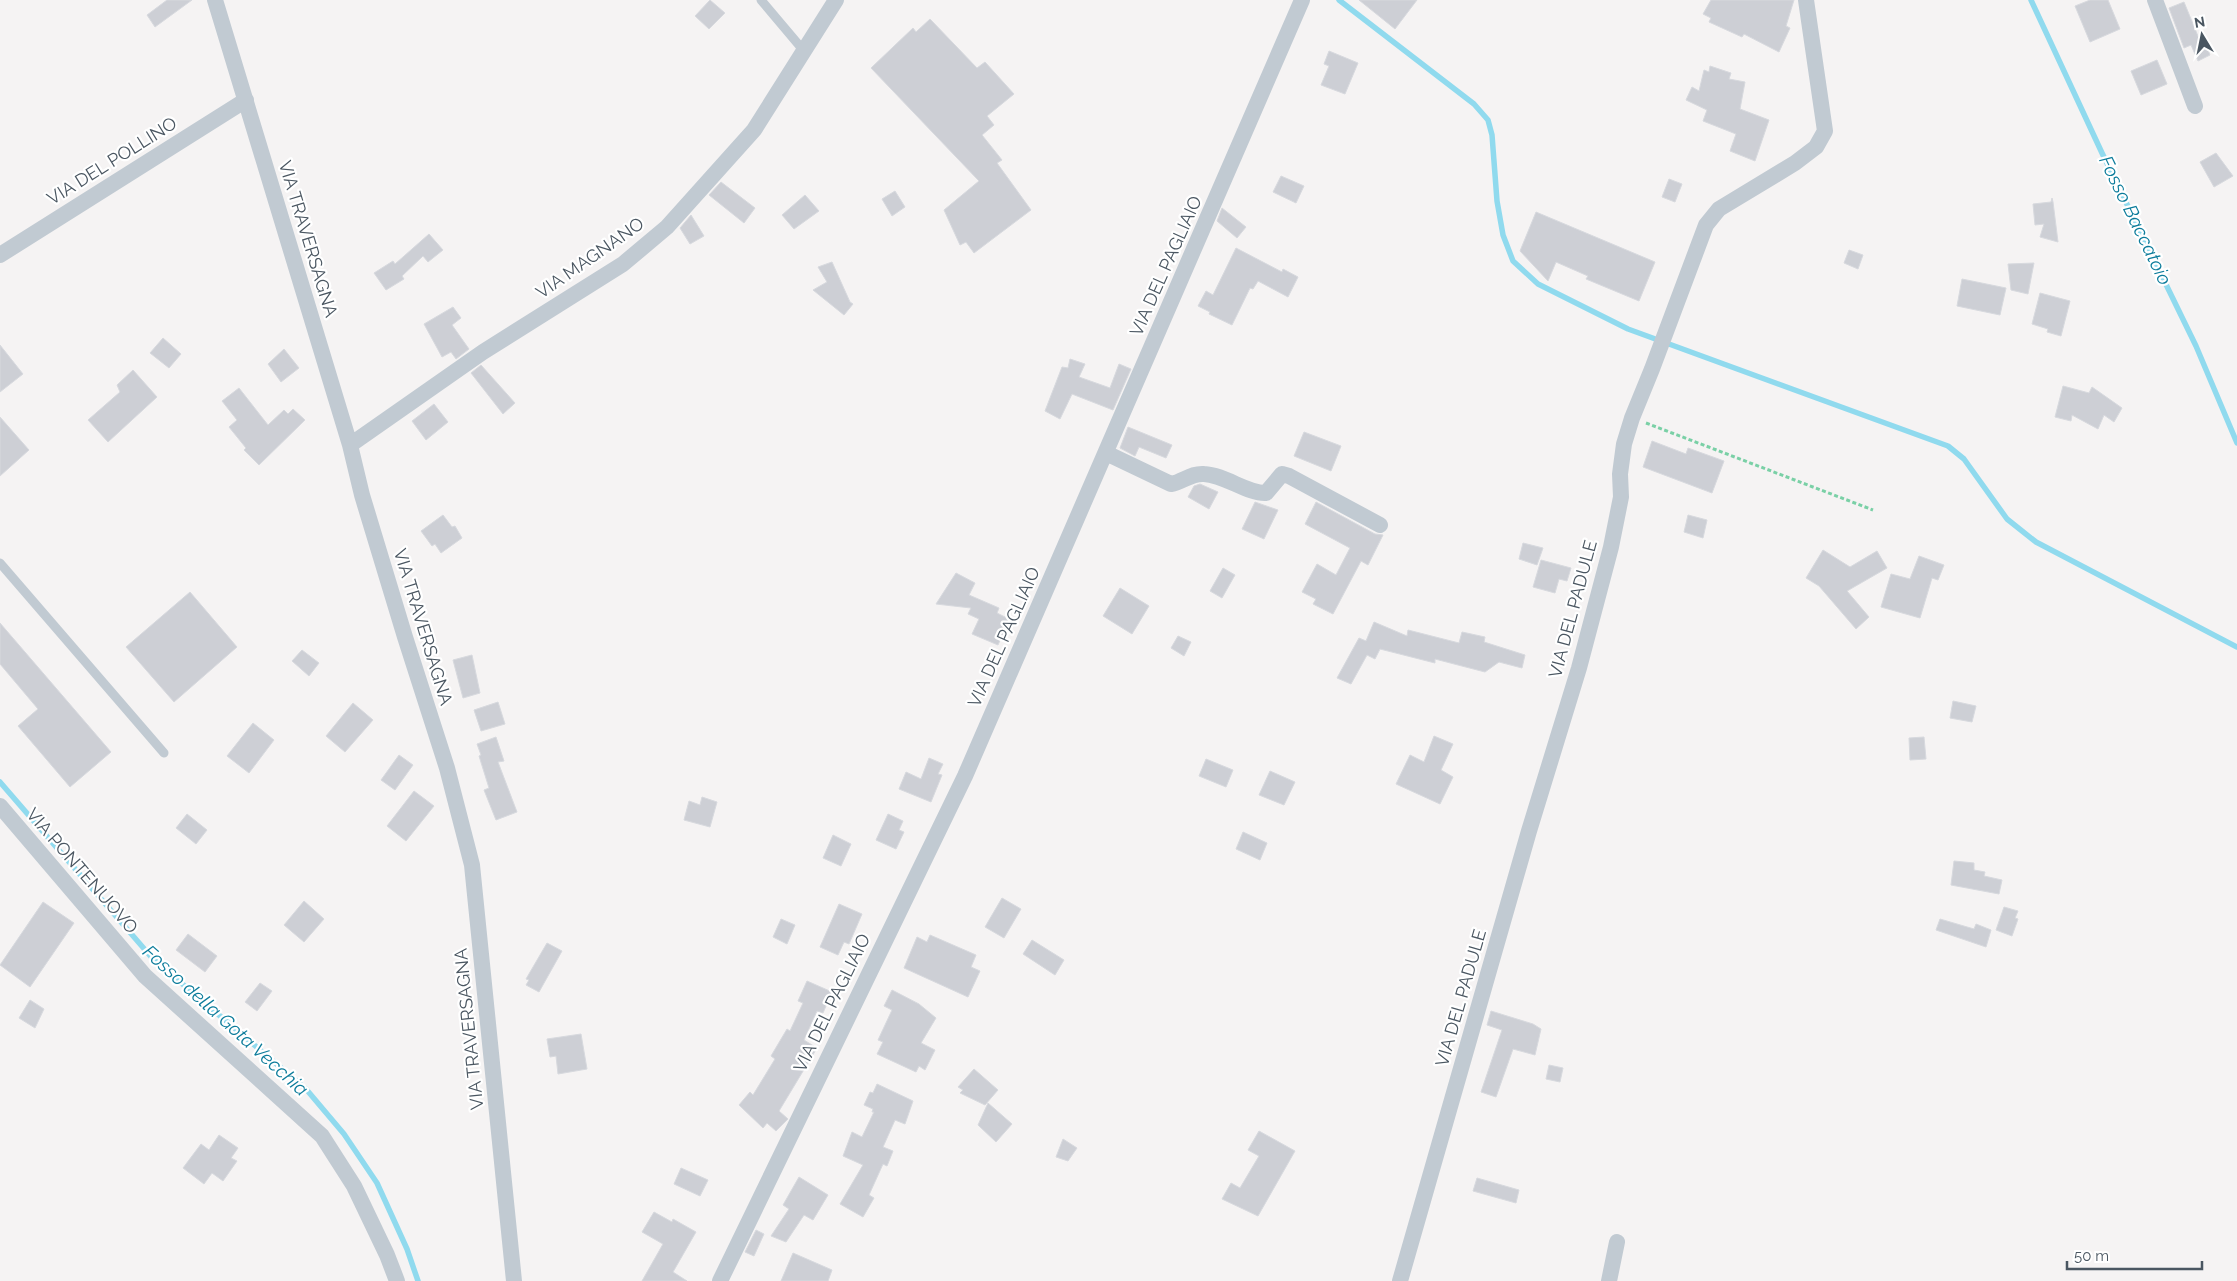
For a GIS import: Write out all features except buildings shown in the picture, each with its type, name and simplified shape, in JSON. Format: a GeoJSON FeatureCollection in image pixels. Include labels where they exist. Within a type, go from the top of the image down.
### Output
{"type":"FeatureCollection","features":[{"type":"Feature","properties":{"kind":"street","name":"VIA TRAVERSAGNA"},"geometry":{"type":"LineString","coordinates":[[215,0],[350,446],[362,495],[447,768],[472,865],[514,1281]]}},
{"type":"Feature","properties":{"kind":"street","name":"VIA MAGNANO"},"geometry":{"type":"LineString","coordinates":[[350,446],[483,352],[623,264],[667,227],[754,130],[836,0]]}},
{"type":"Feature","properties":{"kind":"street","name":"VIA DEL PAGLIAIO"},"geometry":{"type":"LineString","coordinates":[[720,1281],[965,776],[1302,0]]}},
{"type":"Feature","properties":{"kind":"street","name":"VIA DEL PADULE"},"geometry":{"type":"LineString","coordinates":[[1400,1281],[1529,831],[1584,650],[1611,547],[1620,497],[1620,474],[1624,444],[1632,418],[1706,225],[1719,209],[1796,163],[1816,147],[1825,130],[1806,0]]}},
{"type":"Feature","properties":{"kind":"street"},"geometry":{"type":"LineString","coordinates":[[2154,0],[2195,106]]}},
{"type":"Feature","properties":{"kind":"street","name":"VIA DEL POLLINO"},"geometry":{"type":"LineString","coordinates":[[0,255],[246,100]]}},
{"type":"Feature","properties":{"kind":"street"},"geometry":{"type":"LineString","coordinates":[[1106,453],[1171,484],[1180,482],[1192,475],[1204,474],[1222,477],[1259,493],[1266,493],[1282,474],[1290,476],[1380,525]]}},
{"type":"Feature","properties":{"kind":"street","name":"VIA PONTENUOVO"},"geometry":{"type":"LineString","coordinates":[[0,806],[146,976],[322,1136],[354,1186],[398,1281]]}},
{"type":"Feature","properties":{"kind":"street"},"geometry":{"type":"LineString","coordinates":[[1609,1281],[1618,1242]]}},
{"type":"Feature","properties":{"kind":"lane"},"geometry":{"type":"LineString","coordinates":[[761,0],[804,51]]}},
{"type":"Feature","properties":{"kind":"lane"},"geometry":{"type":"LineString","coordinates":[[0,563],[164,753]]}},
{"type":"Feature","properties":{"kind":"path"},"geometry":{"type":"LineString","coordinates":[[1632,418],[1873,510]]}},
{"type":"Feature","properties":{"kind":"waterway"},"geometry":{"type":"LineString","coordinates":[[1339,0],[1474,104],[1488,120],[1492,135],[1497,201],[1503,235],[1513,261],[1538,284],[1628,329],[1948,446],[1964,459],[2007,519],[2036,542],[2237,647]]}},
{"type":"Feature","properties":{"kind":"waterway","name":"Fosso Baccatoio"},"geometry":{"type":"LineString","coordinates":[[2031,0],[2102,153],[2196,346],[2237,443]]}},
{"type":"Feature","properties":{"kind":"waterway","name":"Fosso della Gota Vecchia"},"geometry":{"type":"LineString","coordinates":[[0,782],[153,959],[306,1089],[344,1134],[377,1183],[407,1249],[418,1281]]}}]}
